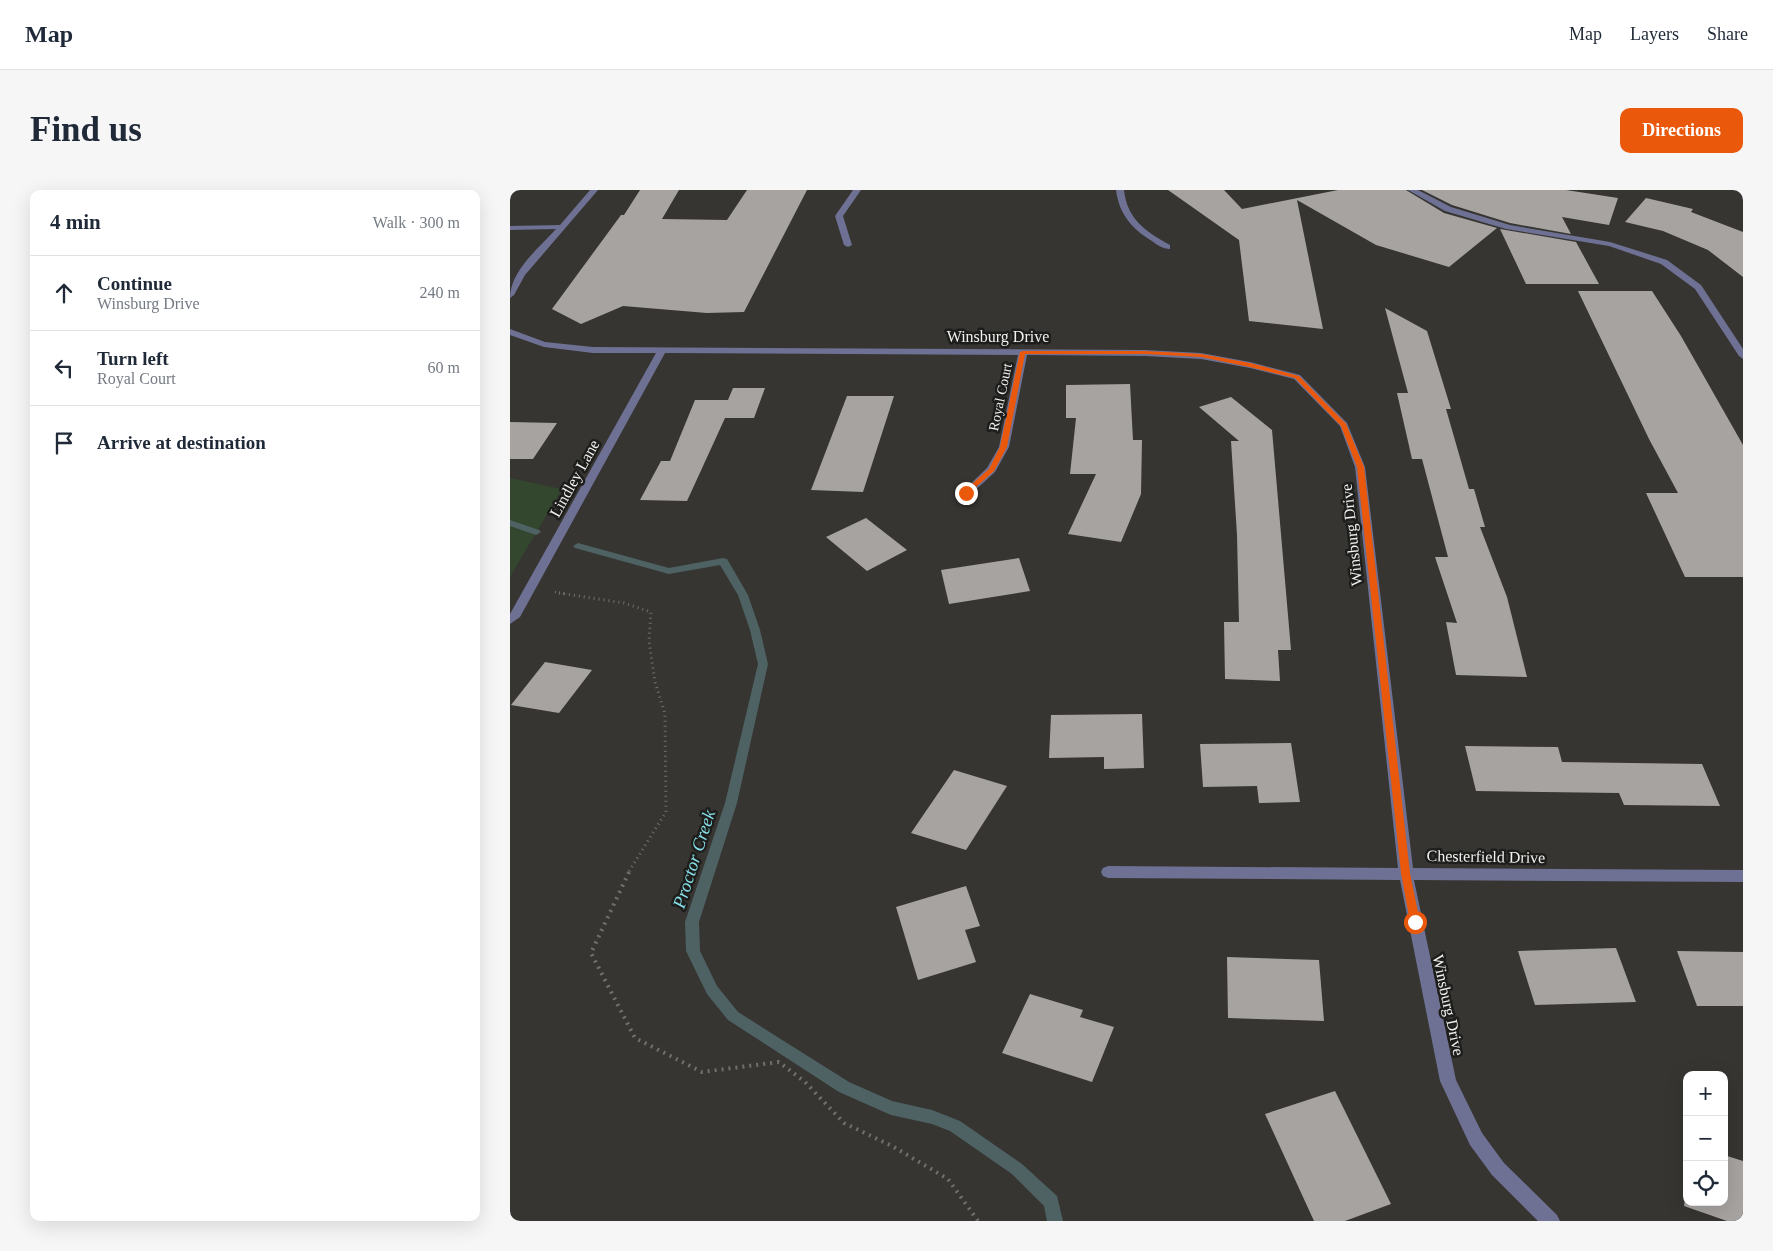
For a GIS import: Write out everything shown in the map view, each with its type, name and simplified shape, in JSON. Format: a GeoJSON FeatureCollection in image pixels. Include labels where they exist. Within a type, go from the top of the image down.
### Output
{"type":"FeatureCollection","features":[{"type":"Feature","properties":{"kind":"street"},"geometry":{"type":"LineString","coordinates":[[510,295],[521,274],[594,190]]}},
{"type":"Feature","properties":{"kind":"street"},"geometry":{"type":"LineString","coordinates":[[848,246],[839,216],[857,190]]}},
{"type":"Feature","properties":{"kind":"street"},"geometry":{"type":"LineString","coordinates":[[1120,190],[1120,201],[1128,218],[1149,237],[1167,247]]}},
{"type":"Feature","properties":{"kind":"street"},"geometry":{"type":"LineString","coordinates":[[1412,190],[1448,209],[1509,227],[1610,244],[1664,262],[1698,287],[1743,356]]}},
{"type":"Feature","properties":{"kind":"street"},"geometry":{"type":"LineString","coordinates":[[510,228],[562,227]]}},
{"type":"Feature","properties":{"kind":"street","name":"Winsburg Drive"},"geometry":{"type":"LineString","coordinates":[[510,332],[544,344],[593,350],[1023,352],[1201,356],[1250,365],[1297,377],[1344,425],[1360,467],[1406,873],[1448,1081],[1476,1139],[1498,1169],[1551,1221]]}},
{"type":"Feature","properties":{"kind":"street","name":"Lindley Lane"},"geometry":{"type":"LineString","coordinates":[[510,620],[514,617],[532,586],[662,350]]}},
{"type":"Feature","properties":{"kind":"street","name":"Royal Court"},"geometry":{"type":"LineString","coordinates":[[966,493],[991,470],[1004,447],[1023,352]]}},
{"type":"Feature","properties":{"kind":"street","name":"Chesterfield Drive"},"geometry":{"type":"LineString","coordinates":[[1108,872],[1743,876]]}},
{"type":"Feature","properties":{"kind":"path"},"geometry":{"type":"LineString","coordinates":[[532,586],[564,594],[624,603],[651,612],[649,641],[656,682],[665,714],[666,812],[627,875],[591,953],[635,1038],[702,1072],[779,1062],[804,1082],[844,1123],[892,1146],[948,1179],[978,1221]]}},
{"type":"Feature","properties":{"kind":"green space"},"geometry":{"type":"Polygon","coordinates":[[[510,478],[562,489],[510,577],[510,478]]]}},
{"type":"Feature","properties":{"kind":"building"},"geometry":{"type":"Polygon","coordinates":[[[640,190],[679,190],[662,219],[727,220],[747,190],[807,190],[744,312],[707,313],[623,306],[581,324],[552,309],[621,215],[624,215],[640,190]]]}},
{"type":"Feature","properties":{"kind":"building"},"geometry":{"type":"Polygon","coordinates":[[[1168,190],[1224,190],[1242,209],[1338,190],[1406,190],[1444,213],[1497,228],[1449,267],[1376,245],[1297,200],[1323,329],[1249,321],[1239,240],[1168,190]]]}},
{"type":"Feature","properties":{"kind":"building"},"geometry":{"type":"Polygon","coordinates":[[[1422,190],[1566,190],[1618,198],[1609,225],[1562,217],[1571,234],[1510,223],[1452,205],[1422,190]]]}},
{"type":"Feature","properties":{"kind":"building"},"geometry":{"type":"Polygon","coordinates":[[[1646,198],[1693,209],[1691,212],[1743,232],[1743,277],[1708,250],[1663,231],[1625,222],[1646,198]]]}},
{"type":"Feature","properties":{"kind":"building"},"geometry":{"type":"Polygon","coordinates":[[[1500,229],[1576,242],[1599,284],[1526,284],[1500,229]]]}},
{"type":"Feature","properties":{"kind":"building"},"geometry":{"type":"Polygon","coordinates":[[[1578,291],[1652,291],[1681,336],[1743,445],[1743,577],[1685,577],[1646,493],[1678,493],[1649,439],[1578,291]]]}},
{"type":"Feature","properties":{"kind":"building"},"geometry":{"type":"Polygon","coordinates":[[[1385,308],[1427,331],[1451,409],[1446,409],[1469,489],[1474,489],[1485,527],[1480,527],[1507,597],[1527,677],[1456,675],[1446,622],[1457,623],[1435,557],[1448,557],[1422,459],[1412,459],[1397,393],[1408,393],[1385,308]]]}},
{"type":"Feature","properties":{"kind":"building"},"geometry":{"type":"Polygon","coordinates":[[[1130,384],[1133,440],[1142,440],[1141,494],[1121,542],[1068,534],[1096,474],[1070,474],[1076,418],[1066,418],[1066,385],[1130,384]]]}},
{"type":"Feature","properties":{"kind":"building"},"geometry":{"type":"Polygon","coordinates":[[[733,388],[765,388],[754,418],[725,418],[687,501],[640,500],[661,461],[670,461],[695,400],[728,400],[733,388]]]}},
{"type":"Feature","properties":{"kind":"building"},"geometry":{"type":"Polygon","coordinates":[[[847,396],[894,396],[863,492],[811,490],[847,396]]]}},
{"type":"Feature","properties":{"kind":"building"},"geometry":{"type":"Polygon","coordinates":[[[1231,397],[1272,430],[1291,650],[1278,650],[1280,681],[1225,679],[1224,622],[1239,622],[1237,535],[1231,441],[1239,441],[1199,407],[1231,397]]]}},
{"type":"Feature","properties":{"kind":"building"},"geometry":{"type":"Polygon","coordinates":[[[510,422],[557,423],[533,459],[510,459],[510,422]]]}},
{"type":"Feature","properties":{"kind":"building"},"geometry":{"type":"Polygon","coordinates":[[[866,518],[907,550],[867,571],[826,537],[866,518]]]}},
{"type":"Feature","properties":{"kind":"building"},"geometry":{"type":"Polygon","coordinates":[[[1019,558],[1030,591],[949,604],[941,570],[1019,558]]]}},
{"type":"Feature","properties":{"kind":"building"},"geometry":{"type":"Polygon","coordinates":[[[545,662],[592,670],[559,713],[511,705],[545,662]]]}},
{"type":"Feature","properties":{"kind":"building"},"geometry":{"type":"Polygon","coordinates":[[[1142,714],[1144,768],[1104,769],[1104,757],[1049,758],[1051,715],[1142,714]]]}},
{"type":"Feature","properties":{"kind":"building"},"geometry":{"type":"Polygon","coordinates":[[[1291,743],[1300,802],[1259,803],[1257,786],[1203,787],[1200,744],[1291,743]]]}},
{"type":"Feature","properties":{"kind":"building"},"geometry":{"type":"Polygon","coordinates":[[[1465,746],[1558,747],[1562,762],[1702,764],[1720,806],[1624,805],[1619,793],[1476,791],[1465,746]]]}},
{"type":"Feature","properties":{"kind":"building"},"geometry":{"type":"Polygon","coordinates":[[[954,770],[1007,786],[966,850],[911,833],[954,770]]]}},
{"type":"Feature","properties":{"kind":"building"},"geometry":{"type":"Polygon","coordinates":[[[966,886],[980,926],[965,930],[976,962],[918,980],[896,907],[966,886]]]}},
{"type":"Feature","properties":{"kind":"building"},"geometry":{"type":"Polygon","coordinates":[[[1616,948],[1636,1002],[1535,1005],[1518,951],[1616,948]]]}},
{"type":"Feature","properties":{"kind":"building"},"geometry":{"type":"Polygon","coordinates":[[[1677,951],[1743,952],[1743,1006],[1697,1006],[1677,951]]]}},
{"type":"Feature","properties":{"kind":"building"},"geometry":{"type":"Polygon","coordinates":[[[1227,957],[1319,960],[1324,1021],[1228,1018],[1227,957]]]}},
{"type":"Feature","properties":{"kind":"building"},"geometry":{"type":"Polygon","coordinates":[[[1030,994],[1083,1010],[1080,1017],[1114,1027],[1092,1082],[1002,1053],[1030,994]]]}},
{"type":"Feature","properties":{"kind":"building"},"geometry":{"type":"Polygon","coordinates":[[[1335,1091],[1391,1204],[1345,1221],[1314,1221],[1265,1114],[1335,1091]]]}},
{"type":"Feature","properties":{"kind":"building"},"geometry":{"type":"Polygon","coordinates":[[[1728,1156],[1743,1161],[1743,1221],[1727,1221],[1684,1206],[1728,1206],[1728,1156]]]}},
{"type":"Feature","properties":{"kind":"waterway","name":"Proctor Creek"},"geometry":{"type":"LineString","coordinates":[[510,523],[536,532]]}},
{"type":"Feature","properties":{"kind":"waterway","name":"Proctor Creek"},"geometry":{"type":"LineString","coordinates":[[578,546],[669,571],[723,561],[743,595],[755,630],[763,664],[731,803],[692,922],[693,951],[712,990],[733,1016],[844,1087],[891,1108],[932,1117],[955,1126],[1017,1169],[1051,1202],[1055,1221]]}},
{"type":"Feature","properties":{"kind":"route"},"geometry":{"type":"LineString","coordinates":[[966,493],[991,470],[1004,447],[1023,352],[1145,353],[1201,356],[1250,365],[1297,377],[1344,425],[1360,467],[1406,873],[1415,922]]}}]}
